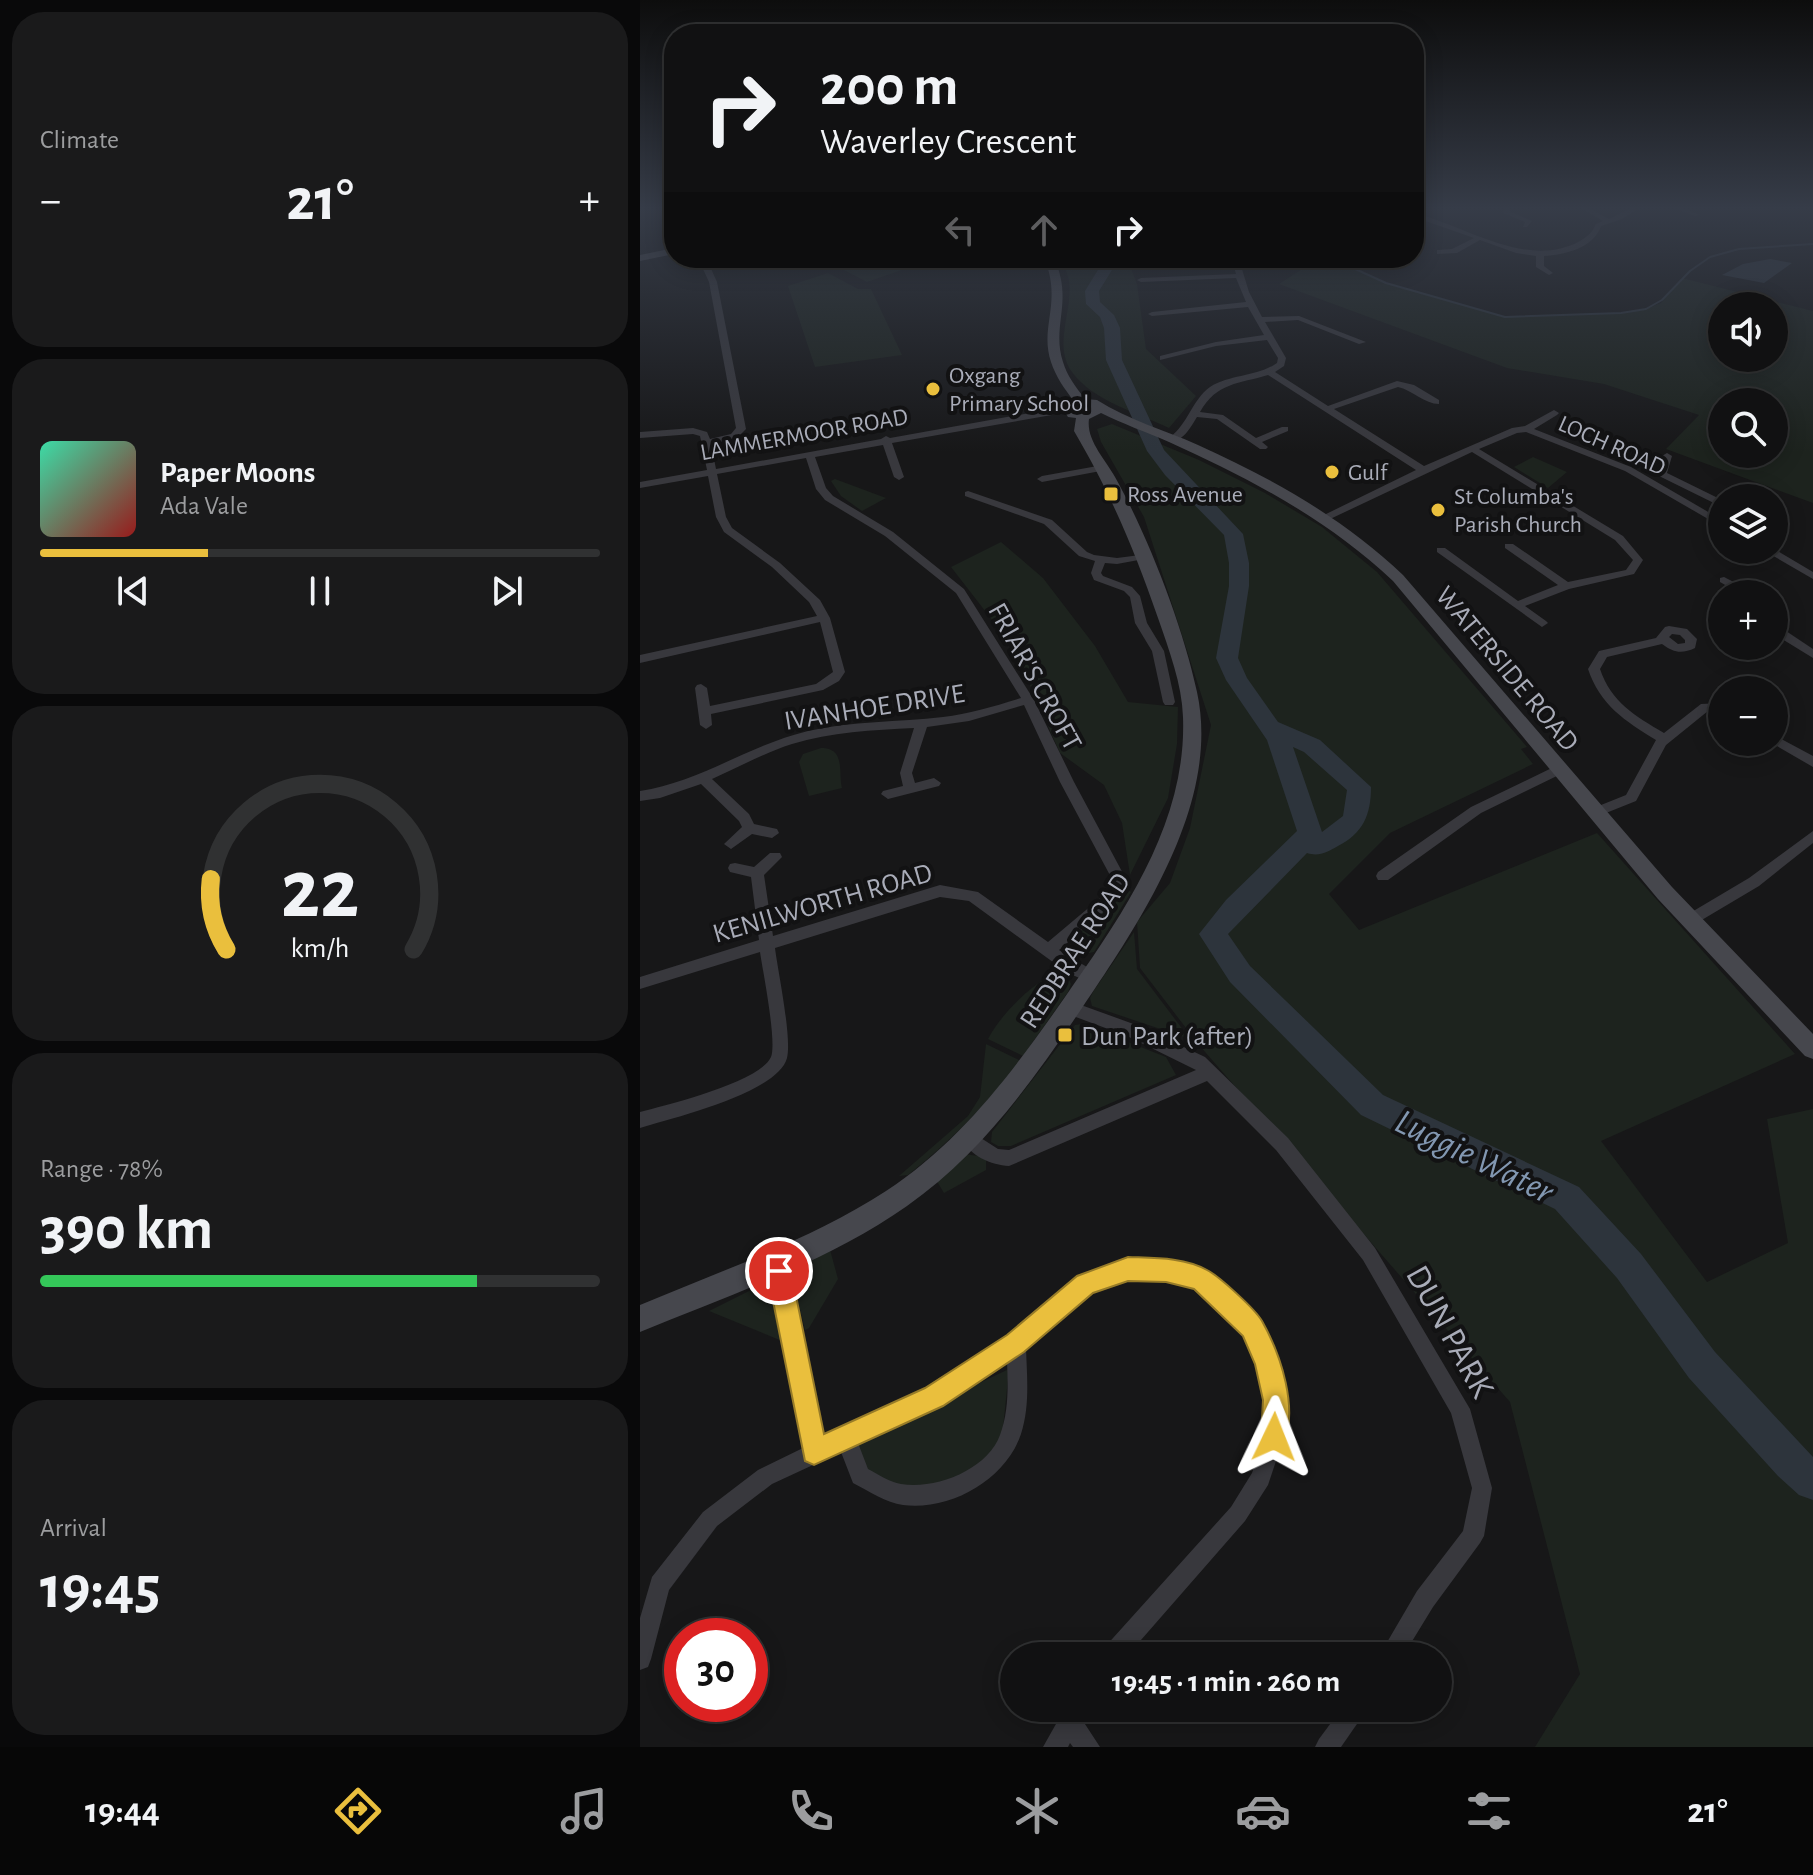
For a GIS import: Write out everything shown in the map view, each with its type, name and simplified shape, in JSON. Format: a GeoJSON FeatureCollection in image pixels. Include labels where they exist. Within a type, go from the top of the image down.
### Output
{"type":"FeatureCollection","features":[{"type":"Feature","properties":{"kind":"main road"},"geometry":{"type":"LineString","coordinates":[[1059,290],[1052,339],[1053,357],[1083,409]]}},
{"type":"Feature","properties":{"kind":"main road","name":"WATERSIDE ROAD"},"geometry":{"type":"LineString","coordinates":[[1083,409],[1121,415],[1267,482],[1328,517],[1365,546],[1398,578],[1690,920],[1813,1049]]}},
{"type":"Feature","properties":{"kind":"main road","name":"REDBRAE ROAD"},"geometry":{"type":"LineString","coordinates":[[640,1319],[865,1218],[897,1198],[970,1139],[1006,1101],[1091,977],[1139,904],[1167,847],[1185,791],[1191,751],[1192,708],[1181,661],[1134,528],[1081,431],[1083,409]]}},
{"type":"Feature","properties":{"kind":"street"},"geometry":{"type":"LineString","coordinates":[[707,442],[734,436],[741,429],[714,290]]}},
{"type":"Feature","properties":{"kind":"street"},"geometry":{"type":"LineString","coordinates":[[1166,436],[1186,431],[1215,389],[1269,372],[1282,361],[1245,290]]}},
{"type":"Feature","properties":{"kind":"street"},"geometry":{"type":"LineString","coordinates":[[1152,314],[1251,304]]}},
{"type":"Feature","properties":{"kind":"street"},"geometry":{"type":"LineString","coordinates":[[1258,320],[1299,318],[1362,342]]}},
{"type":"Feature","properties":{"kind":"street"},"geometry":{"type":"LineString","coordinates":[[1163,358],[1216,344],[1269,337]]}},
{"type":"Feature","properties":{"kind":"street"},"geometry":{"type":"LineString","coordinates":[[1269,372],[1423,470]]}},
{"type":"Feature","properties":{"kind":"street"},"geometry":{"type":"LineString","coordinates":[[1327,409],[1397,384],[1411,387],[1436,402]]}},
{"type":"Feature","properties":{"kind":"street","name":"LAMMERMOOR ROAD"},"geometry":{"type":"LineString","coordinates":[[640,485],[886,439],[1083,409]]}},
{"type":"Feature","properties":{"kind":"street"},"geometry":{"type":"LineString","coordinates":[[1328,517],[1423,470],[1515,430],[1527,429],[1554,413]]}},
{"type":"Feature","properties":{"kind":"street"},"geometry":{"type":"LineString","coordinates":[[1196,414],[1220,417],[1259,444],[1285,429]]}},
{"type":"Feature","properties":{"kind":"street","name":"LOCH ROAD"},"geometry":{"type":"LineString","coordinates":[[1527,429],[1628,469],[1708,516]]}},
{"type":"Feature","properties":{"kind":"street"},"geometry":{"type":"LineString","coordinates":[[640,435],[699,431],[707,442],[719,509],[728,530],[799,584],[814,600],[824,618],[838,666],[839,672],[835,678],[819,687],[705,711]]}},
{"type":"Feature","properties":{"kind":"street"},"geometry":{"type":"LineString","coordinates":[[886,439],[899,477]]}},
{"type":"Feature","properties":{"kind":"street"},"geometry":{"type":"LineString","coordinates":[[1473,449],[1619,538],[1638,560],[1630,572],[1566,586],[1517,605]]}},
{"type":"Feature","properties":{"kind":"street","name":"FRIAR'S CROFT"},"geometry":{"type":"LineString","coordinates":[[809,454],[821,489],[829,498],[889,534],[960,591],[1028,700],[1120,883],[1118,891],[1048,951]]}},
{"type":"Feature","properties":{"kind":"street","name":"LOCH ROAD"},"geometry":{"type":"LineString","coordinates":[[1667,456],[1662,474],[1708,497]]}},
{"type":"Feature","properties":{"kind":"street"},"geometry":{"type":"LineString","coordinates":[[1042,479],[1103,468]]}},
{"type":"Feature","properties":{"kind":"street"},"geometry":{"type":"LineString","coordinates":[[968,494],[1048,522],[1083,554],[1100,561],[1144,556]]}},
{"type":"Feature","properties":{"kind":"street"},"geometry":{"type":"LineString","coordinates":[[1509,546],[1566,586]]}},
{"type":"Feature","properties":{"kind":"street"},"geometry":{"type":"LineString","coordinates":[[1441,550],[1542,623]]}},
{"type":"Feature","properties":{"kind":"street"},"geometry":{"type":"LineString","coordinates":[[1100,561],[1096,573],[1098,578],[1128,589],[1135,596],[1141,623],[1158,651],[1169,702]]}},
{"type":"Feature","properties":{"kind":"street"},"geometry":{"type":"LineString","coordinates":[[1788,562],[1813,576]]}},
{"type":"Feature","properties":{"kind":"street"},"geometry":{"type":"LineString","coordinates":[[640,655],[824,618]]}},
{"type":"Feature","properties":{"kind":"street"},"geometry":{"type":"LineString","coordinates":[[1788,638],[1813,654]]}},
{"type":"Feature","properties":{"kind":"street"},"geometry":{"type":"LineString","coordinates":[[1663,640],[1603,654],[1594,669],[1599,689],[1624,715],[1665,739]]}},
{"type":"Feature","properties":{"kind":"street"},"geometry":{"type":"LineString","coordinates":[[701,688],[706,725]]}},
{"type":"Feature","properties":{"kind":"street","name":"IVANHOE DRIVE"},"geometry":{"type":"LineString","coordinates":[[640,796],[663,794],[704,779],[761,751],[797,739],[858,727],[964,717],[1028,700]]}},
{"type":"Feature","properties":{"kind":"street"},"geometry":{"type":"LineString","coordinates":[[1596,812],[1631,798],[1665,739],[1708,707]]}},
{"type":"Feature","properties":{"kind":"street"},"geometry":{"type":"LineString","coordinates":[[910,789],[906,773],[922,722]]}},
{"type":"Feature","properties":{"kind":"street"},"geometry":{"type":"LineString","coordinates":[[1788,747],[1813,762]]}},
{"type":"Feature","properties":{"kind":"street"},"geometry":{"type":"LineString","coordinates":[[1383,876],[1476,810],[1560,769]]}},
{"type":"Feature","properties":{"kind":"street"},"geometry":{"type":"LineString","coordinates":[[704,779],[744,818],[749,828]]}},
{"type":"Feature","properties":{"kind":"street"},"geometry":{"type":"LineString","coordinates":[[888,794],[934,783]]}},
{"type":"Feature","properties":{"kind":"street"},"geometry":{"type":"LineString","coordinates":[[749,828],[772,833]]}},
{"type":"Feature","properties":{"kind":"street"},"geometry":{"type":"LineString","coordinates":[[731,844],[749,828]]}},
{"type":"Feature","properties":{"kind":"street"},"geometry":{"type":"LineString","coordinates":[[1690,920],[1754,882],[1813,836]]}},
{"type":"Feature","properties":{"kind":"street"},"geometry":{"type":"LineString","coordinates":[[757,873],[775,857]]}},
{"type":"Feature","properties":{"kind":"street"},"geometry":{"type":"LineString","coordinates":[[735,868],[757,873]]}},
{"type":"Feature","properties":{"kind":"street"},"geometry":{"type":"LineString","coordinates":[[640,1120],[750,1084],[768,1073],[778,1061],[780,1040],[757,873]]}},
{"type":"Feature","properties":{"kind":"street","name":"KENILWORTH ROAD"},"geometry":{"type":"LineString","coordinates":[[640,983],[940,891],[973,896],[1073,969],[1091,977]]}},
{"type":"Feature","properties":{"kind":"street","name":"DUN PARK"},"geometry":{"type":"LineString","coordinates":[[1070,1008],[1133,1031],[1199,1062],[1282,1144],[1369,1254],[1460,1409],[1482,1488],[1473,1536],[1425,1599],[1399,1642]]}},
{"type":"Feature","properties":{"kind":"street"},"geometry":{"type":"LineString","coordinates":[[970,1139],[995,1157],[1009,1158],[1209,1072]]}},
{"type":"Feature","properties":{"kind":"street"},"geometry":{"type":"LineString","coordinates":[[777,1260],[814,1452]]}},
{"type":"Feature","properties":{"kind":"street"},"geometry":{"type":"LineString","coordinates":[[640,1659],[660,1585],[710,1519],[765,1477],[934,1397],[1016,1344],[1086,1284],[1128,1269],[1166,1270],[1201,1279],[1252,1327],[1267,1364],[1276,1400],[1274,1437],[1261,1478],[1238,1514],[1124,1642]]}},
{"type":"Feature","properties":{"kind":"street"},"geometry":{"type":"LineString","coordinates":[[846,1438],[860,1476],[902,1495],[936,1493],[973,1477],[998,1460],[1006,1446],[1018,1401],[1016,1344]]}},
{"type":"Feature","properties":{"kind":"street"},"geometry":{"type":"LineString","coordinates":[[1055,1747],[1070,1722]]}},
{"type":"Feature","properties":{"kind":"street"},"geometry":{"type":"LineString","coordinates":[[1077,1722],[1088,1747]]}},
{"type":"Feature","properties":{"kind":"street"},"geometry":{"type":"LineString","coordinates":[[1327,1747],[1346,1722]]}},
{"type":"Feature","properties":{"kind":"shaded area"},"geometry":{"type":"Polygon","coordinates":[[[789,290],[871,290],[902,355],[815,367],[789,290]]]}},
{"type":"Feature","properties":{"kind":"shaded area"},"geometry":{"type":"Polygon","coordinates":[[[1069,290],[1138,290],[1146,349],[1196,396],[1169,428],[1104,399],[1072,372],[1065,358],[1064,344],[1069,290]]]}},
{"type":"Feature","properties":{"kind":"shaded area"},"geometry":{"type":"Polygon","coordinates":[[[1294,290],[1409,290],[1505,317],[1621,313],[1646,309],[1661,303],[1672,290],[1738,292],[1708,292],[1708,372],[1788,372],[1788,305],[1813,311],[1813,503],[1788,494],[1788,484],[1761,484],[1718,468],[1788,468],[1788,388],[1708,388],[1708,464],[1666,449],[1699,415],[1604,384],[1507,368],[1294,290]]]}},
{"type":"Feature","properties":{"kind":"shaded area"},"geometry":{"type":"Polygon","coordinates":[[[1112,424],[1199,460],[1265,493],[1322,527],[1377,572],[1527,747],[1521,749],[1533,764],[1390,833],[1329,894],[1359,930],[1597,833],[1795,1054],[1601,1141],[1707,1282],[1788,1243],[1767,1119],[1813,1109],[1813,1747],[1535,1747],[1580,1674],[1510,1402],[1199,1045],[1140,968],[1137,922],[1170,883],[1190,828],[1211,725],[1144,517],[1101,442],[1097,429],[1112,424]]]}},
{"type":"Feature","properties":{"kind":"shaded area"},"geometry":{"type":"Polygon","coordinates":[[[1533,457],[1567,472],[1548,488],[1514,467],[1533,457]]]}},
{"type":"Feature","properties":{"kind":"shaded area"},"geometry":{"type":"Polygon","coordinates":[[[835,479],[886,498],[862,511],[841,496],[831,481],[835,479]]]}},
{"type":"Feature","properties":{"kind":"shaded area"},"geometry":{"type":"Polygon","coordinates":[[[1001,542],[1043,578],[1095,646],[1128,702],[1178,707],[1177,744],[1168,798],[1130,875],[1122,823],[1104,785],[1060,753],[1013,647],[951,567],[1001,542]]]}},
{"type":"Feature","properties":{"kind":"shaded area"},"geometry":{"type":"Polygon","coordinates":[[[821,748],[829,749],[838,756],[842,788],[809,796],[799,762],[803,754],[821,748]]]}},
{"type":"Feature","properties":{"kind":"shaded area"},"geometry":{"type":"Polygon","coordinates":[[[1125,888],[1131,892],[1094,952],[1080,955],[1071,952],[1069,946],[1073,938],[1125,888]]]}},
{"type":"Feature","properties":{"kind":"shaded area"},"geometry":{"type":"Polygon","coordinates":[[[1134,932],[1137,969],[1190,1039],[1092,1006],[1090,998],[1093,992],[1134,932]]]}},
{"type":"Feature","properties":{"kind":"shaded area"},"geometry":{"type":"Polygon","coordinates":[[[1054,973],[1066,974],[1071,984],[1023,1056],[988,1039],[1017,1002],[1054,973]]]}},
{"type":"Feature","properties":{"kind":"shaded area"},"geometry":{"type":"Polygon","coordinates":[[[1082,1024],[1166,1057],[1176,1075],[1011,1146],[998,1146],[991,1142],[992,1132],[1075,1025],[1082,1024]]]}},
{"type":"Feature","properties":{"kind":"shaded area"},"geometry":{"type":"Polygon","coordinates":[[[986,1044],[1021,1061],[954,1135],[908,1175],[899,1176],[968,1116],[980,1097],[986,1044]]]}},
{"type":"Feature","properties":{"kind":"shaded area"},"geometry":{"type":"Polygon","coordinates":[[[964,1154],[986,1157],[986,1170],[944,1193],[935,1178],[964,1154]]]}},
{"type":"Feature","properties":{"kind":"shaded area"},"geometry":{"type":"Polygon","coordinates":[[[829,1246],[838,1279],[805,1330],[793,1280],[804,1260],[829,1246]]]}},
{"type":"Feature","properties":{"kind":"shaded area"},"geometry":{"type":"Polygon","coordinates":[[[763,1284],[771,1287],[782,1341],[709,1311],[763,1284]]]}},
{"type":"Feature","properties":{"kind":"shaded area"},"geometry":{"type":"Polygon","coordinates":[[[1009,1369],[1001,1448],[982,1463],[948,1482],[911,1489],[866,1469],[857,1441],[1009,1369]]]}},
{"type":"Feature","properties":{"kind":"waterway","name":"Luggie Water"},"geometry":{"type":"LineString","coordinates":[[1093,290],[1093,304],[1107,315],[1112,328],[1114,360],[1156,451],[1171,471],[1233,534],[1239,563],[1239,586],[1227,658],[1237,680],[1270,727]]}},
{"type":"Feature","properties":{"kind":"waterway"},"geometry":{"type":"LineString","coordinates":[[1409,290],[1505,317],[1621,313],[1646,309],[1672,290]]}},
{"type":"Feature","properties":{"kind":"waterway","name":"Luggie Water"},"geometry":{"type":"LineString","coordinates":[[1270,727],[1312,746],[1359,787],[1354,819],[1344,831],[1316,846],[1302,842]]}},
{"type":"Feature","properties":{"kind":"waterway","name":"Luggie Water"},"geometry":{"type":"LineString","coordinates":[[1270,727],[1278,738],[1310,833],[1235,907],[1213,934],[1240,974],[1372,1105],[1567,1198],[1629,1266],[1702,1365],[1791,1463],[1813,1481]]}},
{"type":"Feature","properties":{"kind":"place","name":"Oxgang Primary School"},"geometry":{"type":"Point","coordinates":[933,389]}},
{"type":"Feature","properties":{"kind":"place","name":"Gulf"},"geometry":{"type":"Point","coordinates":[1332,472]}},
{"type":"Feature","properties":{"kind":"place","name":"Ross Avenue"},"geometry":{"type":"Point","coordinates":[1111,494]}},
{"type":"Feature","properties":{"kind":"place","name":"St Columba's Parish Church"},"geometry":{"type":"Point","coordinates":[1438,510]}},
{"type":"Feature","properties":{"kind":"place","name":"Dun Park (after)"},"geometry":{"type":"Point","coordinates":[1065,1035]}},
{"type":"Feature","properties":{"kind":"route"},"geometry":{"type":"LineString","coordinates":[[779,1271],[814,1452],[934,1397],[1016,1344],[1086,1284],[1128,1269],[1166,1270],[1201,1279],[1252,1327],[1267,1364],[1276,1400],[1274,1437]]}}]}
